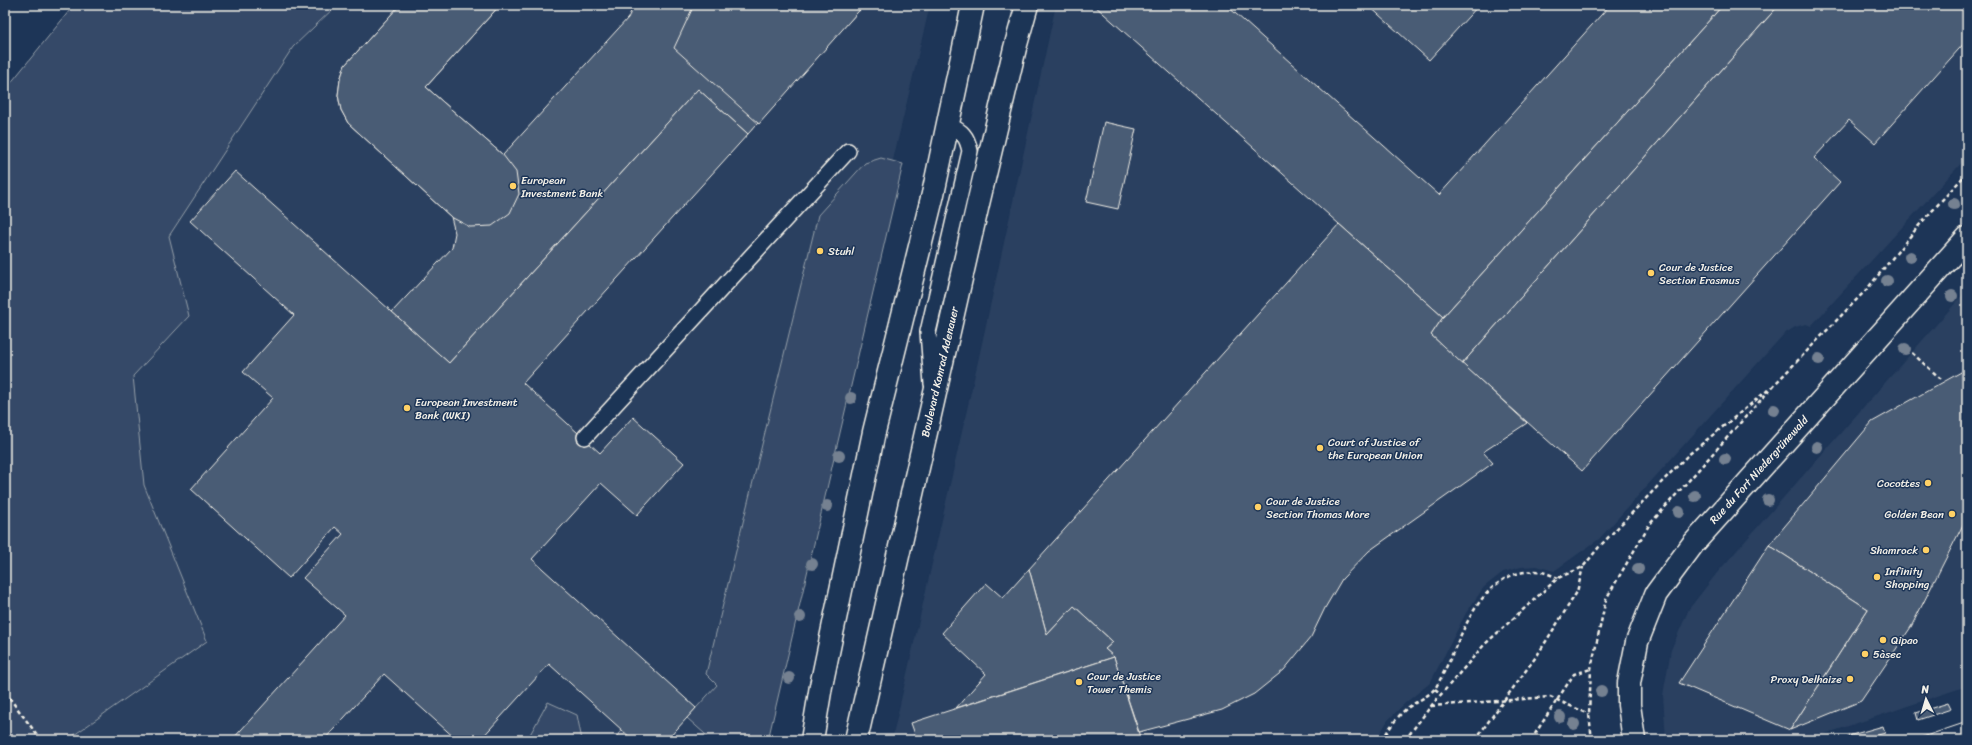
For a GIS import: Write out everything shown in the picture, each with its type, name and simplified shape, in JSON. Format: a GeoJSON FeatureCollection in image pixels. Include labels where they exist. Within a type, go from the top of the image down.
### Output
{"type":"FeatureCollection","features":[{"type":"Feature","properties":{"kind":"main road"},"geometry":{"type":"LineString","coordinates":[[812,740],[821,686],[874,432],[948,125],[974,5]]}},
{"type":"Feature","properties":{"kind":"main road","name":"Boulevard Konrad Adenauer"},"geometry":{"type":"LineString","coordinates":[[856,740],[996,125],[1027,5]]}},
{"type":"Feature","properties":{"kind":"main road","name":"Rue du Fort Niedergrünewald"},"geometry":{"type":"LineString","coordinates":[[1634,740],[1629,705],[1629,683],[1637,642],[1656,594],[1693,544],[1967,238]]}},
{"type":"Feature","properties":{"kind":"lane"},"geometry":{"type":"LineString","coordinates":[[934,402],[928,332],[970,151],[967,139],[959,130],[948,125]]}},
{"type":"Feature","properties":{"kind":"lane"},"geometry":{"type":"LineString","coordinates":[[585,437],[848,152]]}},
{"type":"Feature","properties":{"kind":"path"},"geometry":{"type":"LineString","coordinates":[[1592,740],[1589,714],[1591,669],[1606,599],[1649,525],[1775,384],[1867,289],[1921,223],[1967,173]]}},
{"type":"Feature","properties":{"kind":"path"},"geometry":{"type":"LineString","coordinates":[[1912,353],[1941,379]]}},
{"type":"Feature","properties":{"kind":"path"},"geometry":{"type":"LineString","coordinates":[[1475,740],[1538,654],[1577,592],[1583,567],[1599,547],[1687,456],[1775,384]]}},
{"type":"Feature","properties":{"kind":"path"},"geometry":{"type":"LineString","coordinates":[[1405,740],[1441,694],[1484,646],[1558,578],[1583,567]]}},
{"type":"Feature","properties":{"kind":"path"},"geometry":{"type":"LineString","coordinates":[[1382,740],[1394,721],[1407,708],[1435,689],[1471,616],[1489,589],[1503,578],[1521,572],[1536,570],[1558,578]]}},
{"type":"Feature","properties":{"kind":"path"},"geometry":{"type":"LineString","coordinates":[[1961,581],[1967,577]]}},
{"type":"Feature","properties":{"kind":"path"},"geometry":{"type":"LineString","coordinates":[[1967,665],[1967,674]]}},
{"type":"Feature","properties":{"kind":"path"},"geometry":{"type":"LineString","coordinates":[[1530,740],[1574,674],[1591,669]]}},
{"type":"Feature","properties":{"kind":"path"},"geometry":{"type":"LineString","coordinates":[[1435,689],[1441,694]]}},
{"type":"Feature","properties":{"kind":"path"},"geometry":{"type":"LineString","coordinates":[[5,692],[41,740]]}},
{"type":"Feature","properties":{"kind":"path"},"geometry":{"type":"LineString","coordinates":[[1431,706],[1504,702],[1550,697],[1589,714]]}},
{"type":"Feature","properties":{"kind":"shaded area"},"geometry":{"type":"Polygon","coordinates":[[[74,5],[337,5],[293,47],[169,236],[189,316],[133,376],[144,485],[207,641],[67,740],[5,740],[5,90],[74,5]]]}},
{"type":"Feature","properties":{"kind":"shaded area"},"geometry":{"type":"Polygon","coordinates":[[[337,5],[930,5],[772,667],[716,740],[58,740],[5,376],[293,47],[337,5]]]}},
{"type":"Feature","properties":{"kind":"shaded area","name":"Court of Justice of the European Union"},"geometry":{"type":"Polygon","coordinates":[[[1056,5],[1967,5],[1967,157],[1811,326],[1806,324],[1795,327],[1784,334],[1599,539],[1554,571],[1537,566],[1521,567],[1503,572],[1484,587],[1466,613],[1430,683],[1404,704],[1388,720],[1376,740],[892,740],[979,357],[1056,5]]]}},
{"type":"Feature","properties":{"kind":"shaded area"},"geometry":{"type":"Polygon","coordinates":[[[881,158],[903,164],[768,740],[707,740],[705,734],[687,718],[717,685],[706,674],[818,215],[865,163],[881,158]]]}},
{"type":"Feature","properties":{"kind":"shaded area"},"geometry":{"type":"Polygon","coordinates":[[[1967,290],[1967,686],[1807,740],[1666,740],[1663,695],[1671,650],[1689,609],[1717,573],[1967,290]]]}},
{"type":"Feature","properties":{"kind":"shaded area"},"geometry":{"type":"Polygon","coordinates":[[[548,702],[577,715],[582,740],[527,740],[548,702]]]}},
{"type":"Feature","properties":{"kind":"shaded area"},"geometry":{"type":"Polygon","coordinates":[[[622,731],[633,740],[613,740],[622,731]]]}},
{"type":"Feature","properties":{"kind":"building","name":"European Investment Bank"},"geometry":{"type":"Polygon","coordinates":[[[400,5],[500,5],[426,87],[503,155],[628,18],[634,5],[864,5],[748,134],[698,89],[449,363],[392,312],[452,248],[455,233],[451,217],[348,123],[341,110],[338,95],[340,80],[345,65],[400,5]]]}},
{"type":"Feature","properties":{"kind":"building"},"geometry":{"type":"Polygon","coordinates":[[[400,5],[500,5],[426,87],[503,155],[516,172],[519,194],[510,213],[492,226],[470,227],[451,217],[348,123],[341,110],[338,95],[340,80],[345,65],[400,5]]]}},
{"type":"Feature","properties":{"kind":"building"},"geometry":{"type":"Polygon","coordinates":[[[694,5],[864,5],[759,124],[674,48],[694,5]]]}},
{"type":"Feature","properties":{"kind":"building"},"geometry":{"type":"Polygon","coordinates":[[[1094,5],[1226,5],[1439,195],[1610,5],[1723,5],[1443,317],[1094,5]]]}},
{"type":"Feature","properties":{"kind":"building"},"geometry":{"type":"Polygon","coordinates":[[[1368,5],[1479,5],[1429,60],[1368,5]]]}},
{"type":"Feature","properties":{"kind":"building"},"geometry":{"type":"Polygon","coordinates":[[[1723,5],[1779,5],[1462,364],[1431,335],[1443,317],[1723,5]]]}},
{"type":"Feature","properties":{"kind":"building","name":"Cour de Justice Section Erasmus"},"geometry":{"type":"Polygon","coordinates":[[[1779,5],[1967,5],[1967,40],[1875,143],[1849,120],[1814,158],[1840,182],[1582,471],[1462,364],[1779,5]]]}},
{"type":"Feature","properties":{"kind":"building","name":"European Investment Bank (WKI)"},"geometry":{"type":"Polygon","coordinates":[[[698,89],[748,134],[523,383],[600,453],[633,417],[684,463],[637,515],[601,483],[532,559],[696,708],[667,740],[633,740],[549,664],[480,740],[457,740],[384,674],[324,740],[232,740],[345,615],[303,578],[343,534],[335,527],[289,578],[191,489],[273,398],[243,372],[294,315],[190,221],[235,171],[449,363],[698,89]]]}},
{"type":"Feature","properties":{"kind":"building"},"geometry":{"type":"Polygon","coordinates":[[[1104,122],[1136,129],[1118,209],[1086,202],[1104,122]]]}},
{"type":"Feature","properties":{"kind":"building","name":"Cour de Justice Section Thomas More"},"geometry":{"type":"Polygon","coordinates":[[[1339,224],[1443,317],[1431,335],[1527,423],[1483,452],[1493,463],[1369,551],[1342,579],[1325,608],[1311,637],[1284,670],[1254,694],[1222,710],[1139,732],[1114,657],[1105,649],[1113,642],[1074,606],[1047,635],[1029,569],[1339,224]]]}},
{"type":"Feature","properties":{"kind":"building","name":"Infinity Shopping"},"geometry":{"type":"Polygon","coordinates":[[[1967,363],[1967,517],[1911,627],[1861,701],[1790,730],[1868,609],[1769,545],[1872,422],[1963,371],[1967,363]]]}},
{"type":"Feature","properties":{"kind":"building"},"geometry":{"type":"Polygon","coordinates":[[[1769,545],[1868,609],[1790,730],[1679,683],[1769,545]]]}},
{"type":"Feature","properties":{"kind":"building"},"geometry":{"type":"Polygon","coordinates":[[[1029,569],[1047,635],[1074,606],[1113,642],[1105,649],[1114,657],[956,708],[986,674],[942,633],[986,583],[1003,598],[1029,569]]]}},
{"type":"Feature","properties":{"kind":"building","name":"Cour de Justice Tower Themis"},"geometry":{"type":"Polygon","coordinates":[[[1114,657],[1141,740],[917,740],[911,723],[1114,657]]]}},
{"type":"Feature","properties":{"kind":"building"},"geometry":{"type":"Polygon","coordinates":[[[1948,703],[1951,709],[1918,720],[1916,713],[1948,703]]]}},
{"type":"Feature","properties":{"kind":"building"},"geometry":{"type":"Polygon","coordinates":[[[1883,726],[1885,733],[1861,740],[1850,740],[1848,736],[1883,726]]]}},
{"type":"Feature","properties":{"kind":"tram line"},"geometry":{"type":"LineString","coordinates":[[1914,740],[1967,722]]}},
{"type":"Feature","properties":{"kind":"tram line"},"geometry":{"type":"LineString","coordinates":[[1958,740],[1967,737]]}},
{"type":"Feature","properties":{"kind":"place","name":"European Investment Bank"},"geometry":{"type":"Point","coordinates":[513,186]}},
{"type":"Feature","properties":{"kind":"place","name":"Stuhl"},"geometry":{"type":"Point","coordinates":[820,251]}},
{"type":"Feature","properties":{"kind":"place","name":"Cour de Justice Section Erasmus"},"geometry":{"type":"Point","coordinates":[1651,273]}},
{"type":"Feature","properties":{"kind":"place","name":"European Investment Bank (WKI)"},"geometry":{"type":"Point","coordinates":[407,408]}},
{"type":"Feature","properties":{"kind":"place","name":"Court of Justice of the European Union"},"geometry":{"type":"Point","coordinates":[1320,448]}},
{"type":"Feature","properties":{"kind":"place","name":"Cocottes"},"geometry":{"type":"Point","coordinates":[1928,483]}},
{"type":"Feature","properties":{"kind":"place","name":"Cour de Justice Section Thomas More"},"geometry":{"type":"Point","coordinates":[1258,507]}},
{"type":"Feature","properties":{"kind":"place","name":"Golden Bean"},"geometry":{"type":"Point","coordinates":[1952,514]}},
{"type":"Feature","properties":{"kind":"place","name":"Shamrock"},"geometry":{"type":"Point","coordinates":[1926,550]}},
{"type":"Feature","properties":{"kind":"place","name":"Infinity Shopping"},"geometry":{"type":"Point","coordinates":[1877,577]}},
{"type":"Feature","properties":{"kind":"place","name":"Qipao"},"geometry":{"type":"Point","coordinates":[1883,640]}},
{"type":"Feature","properties":{"kind":"place","name":"5àsec"},"geometry":{"type":"Point","coordinates":[1865,654]}},
{"type":"Feature","properties":{"kind":"place","name":"Proxy Delhaize"},"geometry":{"type":"Point","coordinates":[1850,679]}},
{"type":"Feature","properties":{"kind":"place","name":"Cour de Justice Tower Themis"},"geometry":{"type":"Point","coordinates":[1079,682]}}]}
